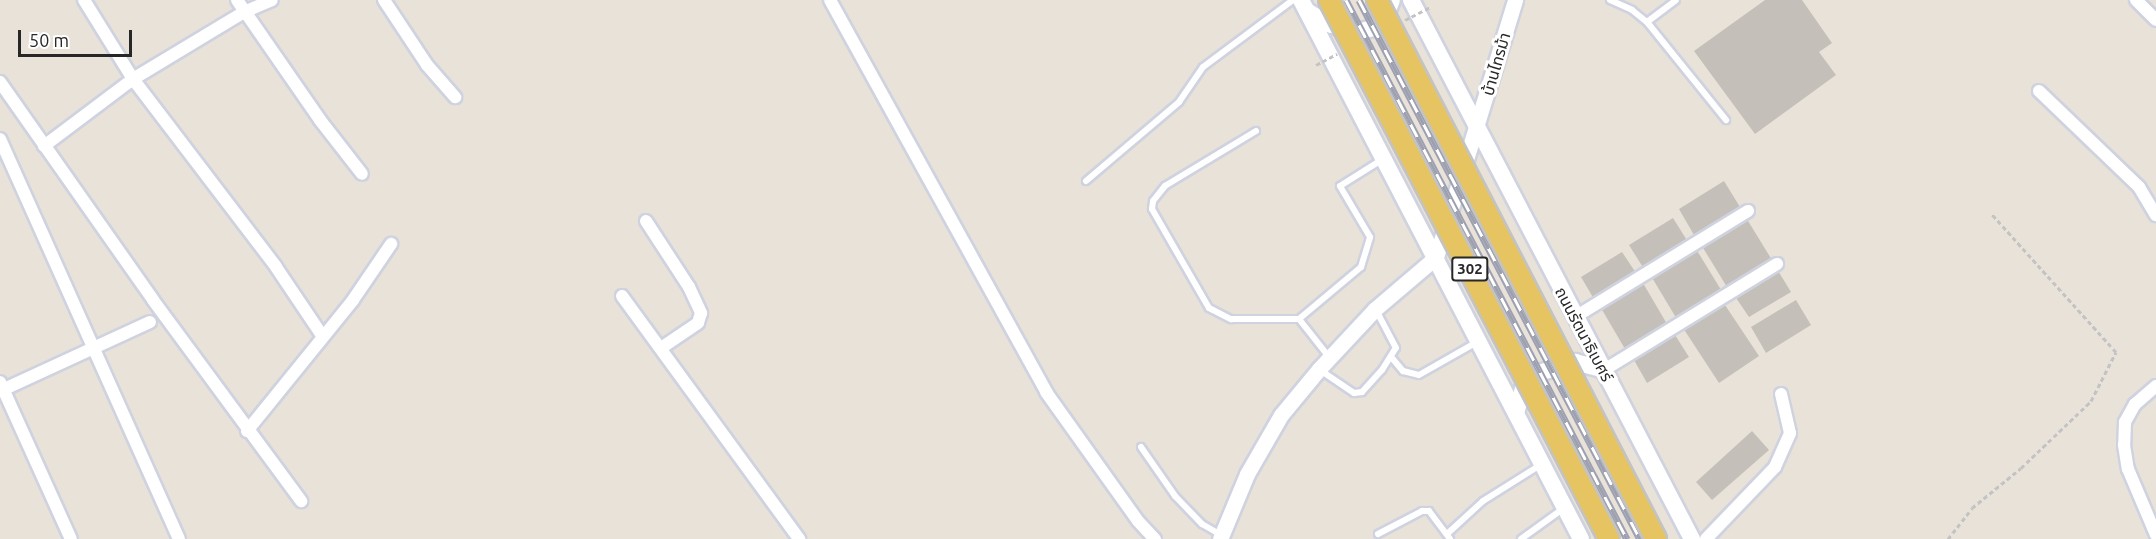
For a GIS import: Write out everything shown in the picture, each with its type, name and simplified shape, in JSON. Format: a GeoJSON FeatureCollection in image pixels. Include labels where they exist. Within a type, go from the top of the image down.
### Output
{"type":"FeatureCollection","features":[{"type":"Feature","properties":{"kind":"main road","name":"302"},"geometry":{"type":"LineString","coordinates":[[1329,0],[1609,539]]}},
{"type":"Feature","properties":{"kind":"main road","name":"ถนนรัตนาธิเบศร์"},"geometry":{"type":"LineString","coordinates":[[1377,0],[1656,539]]}},
{"type":"Feature","properties":{"kind":"main road"},"geometry":{"type":"LineString","coordinates":[[1304,6],[1329,24],[1357,32],[1373,28],[1385,18],[1392,0]]}},
{"type":"Feature","properties":{"kind":"main road","name":"ถนนรัตนาธิเบศร์"},"geometry":{"type":"LineString","coordinates":[[1412,0],[1692,539]]}},
{"type":"Feature","properties":{"kind":"main road","name":"302"},"geometry":{"type":"LineString","coordinates":[[1304,6],[1581,539]]}},
{"type":"Feature","properties":{"kind":"main road"},"geometry":{"type":"LineString","coordinates":[[1516,412],[1522,389],[1539,373],[1575,362],[1604,370]]}},
{"type":"Feature","properties":{"kind":"street"},"geometry":{"type":"LineString","coordinates":[[84,0],[133,79],[276,267],[323,337]]}},
{"type":"Feature","properties":{"kind":"street"},"geometry":{"type":"LineString","coordinates":[[237,0],[320,120],[362,174]]}},
{"type":"Feature","properties":{"kind":"street"},"geometry":{"type":"LineString","coordinates":[[44,146],[133,79],[244,12],[272,0]]}},
{"type":"Feature","properties":{"kind":"street"},"geometry":{"type":"LineString","coordinates":[[384,0],[427,65],[455,97]]}},
{"type":"Feature","properties":{"kind":"street"},"geometry":{"type":"LineString","coordinates":[[830,0],[1046,392],[1138,521],[1155,539]]}},
{"type":"Feature","properties":{"kind":"street","name":"บ้านไทรม้า"},"geometry":{"type":"LineString","coordinates":[[1477,128],[1515,0]]}},
{"type":"Feature","properties":{"kind":"street"},"geometry":{"type":"LineString","coordinates":[[2136,0],[2156,20]]}},
{"type":"Feature","properties":{"kind":"street"},"geometry":{"type":"LineString","coordinates":[[0,82],[248,431],[301,501]]}},
{"type":"Feature","properties":{"kind":"street"},"geometry":{"type":"LineString","coordinates":[[2038,91],[2139,187],[2154,206]]}},
{"type":"Feature","properties":{"kind":"street","name":"302"},"geometry":{"type":"LineString","coordinates":[[1436,257],[1477,128]]}},
{"type":"Feature","properties":{"kind":"street"},"geometry":{"type":"LineString","coordinates":[[0,139],[179,539]]}},
{"type":"Feature","properties":{"kind":"street"},"geometry":{"type":"LineString","coordinates":[[1575,317],[1749,211]]}},
{"type":"Feature","properties":{"kind":"street"},"geometry":{"type":"LineString","coordinates":[[646,221],[688,287],[701,313],[698,323],[661,348]]}},
{"type":"Feature","properties":{"kind":"street"},"geometry":{"type":"LineString","coordinates":[[248,431],[374,273],[391,244]]}},
{"type":"Feature","properties":{"kind":"street"},"geometry":{"type":"LineString","coordinates":[[1221,537],[1247,474],[1272,428],[1319,369],[1376,309],[1436,257]]}},
{"type":"Feature","properties":{"kind":"street"},"geometry":{"type":"LineString","coordinates":[[1604,370],[1777,264]]}},
{"type":"Feature","properties":{"kind":"street"},"geometry":{"type":"LineString","coordinates":[[622,296],[799,539]]}},
{"type":"Feature","properties":{"kind":"street"},"geometry":{"type":"LineString","coordinates":[[71,539],[1,388],[150,322]]}},
{"type":"Feature","properties":{"kind":"street"},"geometry":{"type":"LineString","coordinates":[[2156,386],[2135,405],[2125,422],[2124,445],[2128,469],[2156,535]]}},
{"type":"Feature","properties":{"kind":"street"},"geometry":{"type":"LineString","coordinates":[[1706,539],[1775,467],[1790,433],[1781,394]]}},
{"type":"Feature","properties":{"kind":"lane"},"geometry":{"type":"LineString","coordinates":[[1086,181],[1179,102],[1203,67],[1293,0]]}},
{"type":"Feature","properties":{"kind":"lane"},"geometry":{"type":"LineString","coordinates":[[1610,0],[1632,10],[1647,22],[1726,120]]}},
{"type":"Feature","properties":{"kind":"lane"},"geometry":{"type":"LineString","coordinates":[[1647,22],[1676,0]]}},
{"type":"Feature","properties":{"kind":"lane"},"geometry":{"type":"LineString","coordinates":[[1256,131],[1165,186],[1153,201],[1152,208],[1209,308],[1220,316],[1240,320],[1299,318],[1361,267],[1370,237],[1340,186],[1384,159]]}},
{"type":"Feature","properties":{"kind":"lane"},"geometry":{"type":"LineString","coordinates":[[1319,369],[1354,393],[1362,392],[1392,358],[1396,344],[1376,309]]}},
{"type":"Feature","properties":{"kind":"lane"},"geometry":{"type":"LineString","coordinates":[[1299,318],[1330,357]]}},
{"type":"Feature","properties":{"kind":"lane"},"geometry":{"type":"LineString","coordinates":[[1392,358],[1403,371],[1410,375],[1419,375],[1479,341]]}},
{"type":"Feature","properties":{"kind":"lane"},"geometry":{"type":"LineString","coordinates":[[1141,447],[1175,496],[1202,524],[1221,537]]}},
{"type":"Feature","properties":{"kind":"lane"},"geometry":{"type":"LineString","coordinates":[[1378,534],[1422,511],[1429,511],[1448,536],[1483,501],[1542,463]]}},
{"type":"Feature","properties":{"kind":"lane"},"geometry":{"type":"LineString","coordinates":[[1521,539],[1565,508]]}},
{"type":"Feature","properties":{"kind":"path"},"geometry":{"type":"LineString","coordinates":[[1399,23],[1430,7]]}},
{"type":"Feature","properties":{"kind":"path"},"geometry":{"type":"LineString","coordinates":[[1316,65],[1347,49]]}},
{"type":"Feature","properties":{"kind":"path"},"geometry":{"type":"LineString","coordinates":[[1948,539],[1972,508],[2021,468],[2091,401],[2116,352],[1991,213]]}},
{"type":"Feature","properties":{"kind":"building"},"geometry":{"type":"Polygon","coordinates":[[[1765,0],[1802,0],[1832,43],[1819,52],[1836,75],[1755,134],[1694,51],[1765,0]]]}},
{"type":"Feature","properties":{"kind":"building"},"geometry":{"type":"Polygon","coordinates":[[[1724,181],[1740,207],[1694,235],[1679,209],[1724,181]]]}},
{"type":"Feature","properties":{"kind":"building"},"geometry":{"type":"Polygon","coordinates":[[[1745,216],[1772,260],[1727,287],[1700,243],[1745,216]]]}},
{"type":"Feature","properties":{"kind":"building"},"geometry":{"type":"Polygon","coordinates":[[[1673,218],[1688,242],[1644,269],[1629,245],[1673,218]]]}},
{"type":"Feature","properties":{"kind":"building"},"geometry":{"type":"Polygon","coordinates":[[[1696,249],[1723,293],[1678,321],[1651,276],[1696,249]]]}},
{"type":"Feature","properties":{"kind":"building"},"geometry":{"type":"Polygon","coordinates":[[[1622,252],[1636,273],[1594,299],[1581,277],[1622,252]]]}},
{"type":"Feature","properties":{"kind":"building"},"geometry":{"type":"Polygon","coordinates":[[[1777,269],[1791,292],[1749,317],[1734,295],[1777,269]]]}},
{"type":"Feature","properties":{"kind":"building"},"geometry":{"type":"Polygon","coordinates":[[[1643,283],[1667,324],[1625,349],[1601,308],[1643,283]]]}},
{"type":"Feature","properties":{"kind":"building"},"geometry":{"type":"Polygon","coordinates":[[[1796,300],[1811,325],[1766,353],[1751,327],[1796,300]]]}},
{"type":"Feature","properties":{"kind":"building"},"geometry":{"type":"Polygon","coordinates":[[[1723,302],[1759,356],[1719,383],[1683,328],[1723,302]]]}},
{"type":"Feature","properties":{"kind":"building"},"geometry":{"type":"Polygon","coordinates":[[[1675,335],[1689,357],[1647,383],[1634,360],[1675,335]]]}},
{"type":"Feature","properties":{"kind":"building"},"geometry":{"type":"Polygon","coordinates":[[[1752,431],[1769,450],[1712,500],[1696,482],[1752,431]]]}},
{"type":"Feature","properties":{"kind":"railway"},"geometry":{"type":"LineString","coordinates":[[1346,0],[1627,539]]}},
{"type":"Feature","properties":{"kind":"railway"},"geometry":{"type":"LineString","coordinates":[[1359,0],[1640,539]]}}]}
